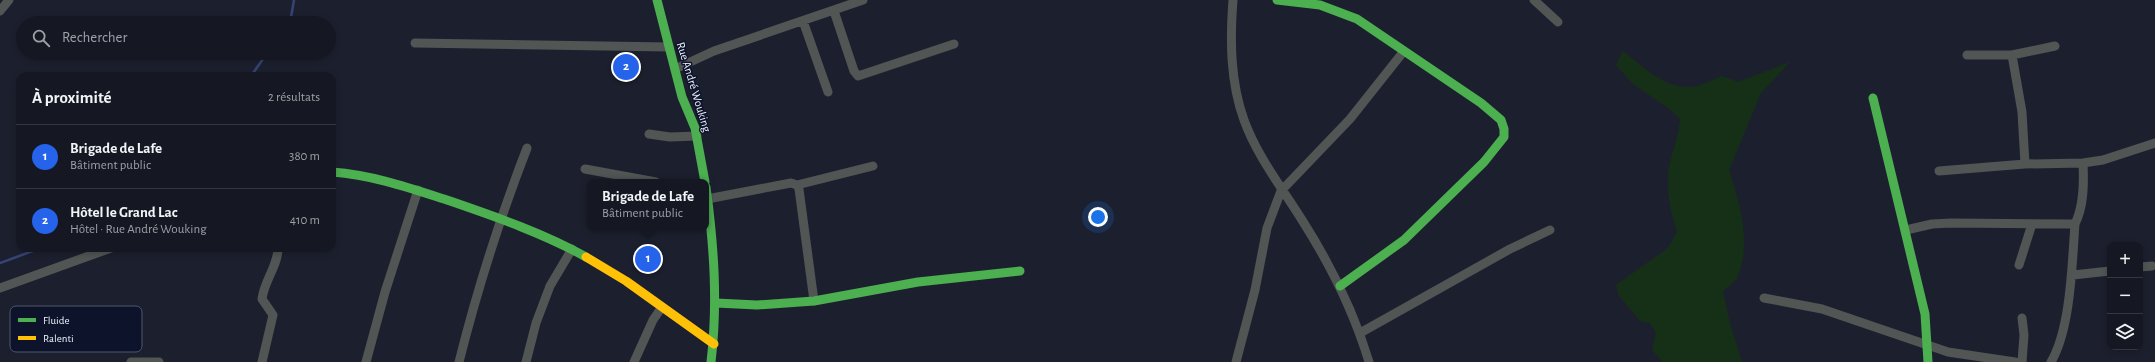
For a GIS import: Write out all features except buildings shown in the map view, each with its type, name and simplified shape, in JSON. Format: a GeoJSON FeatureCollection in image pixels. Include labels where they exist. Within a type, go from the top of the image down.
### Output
{"type":"FeatureCollection","features":[{"type":"Feature","properties":{"kind":"street"},"geometry":{"type":"LineString","coordinates":[[0,11],[9,0]]}},
{"type":"Feature","properties":{"kind":"street","name":"Rue André Wouking"},"geometry":{"type":"LineString","coordinates":[[657,0],[682,97],[697,136],[704,179]]}},
{"type":"Feature","properties":{"kind":"street"},"geometry":{"type":"LineString","coordinates":[[675,69],[714,51],[863,0]]}},
{"type":"Feature","properties":{"kind":"street"},"geometry":{"type":"LineString","coordinates":[[1233,0],[1231,42],[1237,92],[1244,121],[1281,191],[1302,220],[1340,286],[1360,333],[1370,362]]}},
{"type":"Feature","properties":{"kind":"street"},"geometry":{"type":"LineString","coordinates":[[1277,0],[1320,5],[1357,19],[1481,102],[1501,120],[1504,129],[1504,137],[1484,162],[1404,240],[1340,286]]}},
{"type":"Feature","properties":{"kind":"street"},"geometry":{"type":"LineString","coordinates":[[1534,0],[1558,22]]}},
{"type":"Feature","properties":{"kind":"street"},"geometry":{"type":"LineString","coordinates":[[834,11],[854,71],[858,76],[954,44]]}},
{"type":"Feature","properties":{"kind":"street"},"geometry":{"type":"LineString","coordinates":[[803,21],[828,92]]}},
{"type":"Feature","properties":{"kind":"street"},"geometry":{"type":"LineString","coordinates":[[415,43],[669,46]]}},
{"type":"Feature","properties":{"kind":"street"},"geometry":{"type":"LineString","coordinates":[[1967,55],[2012,55],[2055,46]]}},
{"type":"Feature","properties":{"kind":"street"},"geometry":{"type":"LineString","coordinates":[[1236,362],[1255,290],[1267,228],[1281,191],[1350,119],[1404,51]]}},
{"type":"Feature","properties":{"kind":"street"},"geometry":{"type":"LineString","coordinates":[[2012,55],[2022,112],[2025,164]]}},
{"type":"Feature","properties":{"kind":"street"},"geometry":{"type":"LineString","coordinates":[[1873,98],[1925,314],[1928,362]]}},
{"type":"Feature","properties":{"kind":"street"},"geometry":{"type":"LineString","coordinates":[[649,134],[670,137],[697,136]]}},
{"type":"Feature","properties":{"kind":"street"},"geometry":{"type":"LineString","coordinates":[[1939,171],[2025,164],[2084,163],[2117,156],[2155,143]]}},
{"type":"Feature","properties":{"kind":"street"},"geometry":{"type":"LineString","coordinates":[[459,362],[479,286],[500,219],[527,148]]}},
{"type":"Feature","properties":{"kind":"street"},"geometry":{"type":"LineString","coordinates":[[2051,362],[2061,336],[2073,275],[2075,224],[2078,218],[2084,184],[2084,163]]}},
{"type":"Feature","properties":{"kind":"street"},"geometry":{"type":"LineString","coordinates":[[709,199],[791,183],[796,185],[873,166]]}},
{"type":"Feature","properties":{"kind":"street"},"geometry":{"type":"LineString","coordinates":[[585,169],[640,179]]}},
{"type":"Feature","properties":{"kind":"street"},"geometry":{"type":"LineString","coordinates":[[336,173],[389,180],[500,219],[514,222],[572,249],[638,290],[714,344]]}},
{"type":"Feature","properties":{"kind":"street"},"geometry":{"type":"LineString","coordinates":[[796,185],[799,190],[814,301]]}},
{"type":"Feature","properties":{"kind":"street"},"geometry":{"type":"LineString","coordinates":[[366,362],[385,292],[418,190]]}},
{"type":"Feature","properties":{"kind":"street"},"geometry":{"type":"LineString","coordinates":[[709,212],[716,303],[714,344],[711,362]]}},
{"type":"Feature","properties":{"kind":"street"},"geometry":{"type":"LineString","coordinates":[[1906,230],[1932,224],[1951,223],[2075,224]]}},
{"type":"Feature","properties":{"kind":"street"},"geometry":{"type":"LineString","coordinates":[[2019,265],[2032,224]]}},
{"type":"Feature","properties":{"kind":"street"},"geometry":{"type":"LineString","coordinates":[[1360,333],[1510,249],[1550,230]]}},
{"type":"Feature","properties":{"kind":"street"},"geometry":{"type":"LineString","coordinates":[[526,362],[536,323],[550,286],[572,249]]}},
{"type":"Feature","properties":{"kind":"street"},"geometry":{"type":"LineString","coordinates":[[0,288],[99,252]]}},
{"type":"Feature","properties":{"kind":"street"},"geometry":{"type":"LineString","coordinates":[[262,362],[273,315],[262,299],[262,293],[272,273],[277,252]]}},
{"type":"Feature","properties":{"kind":"street"},"geometry":{"type":"LineString","coordinates":[[2143,267],[2152,266]]}},
{"type":"Feature","properties":{"kind":"street"},"geometry":{"type":"LineString","coordinates":[[716,303],[757,305],[814,301],[918,282],[1020,271]]}},
{"type":"Feature","properties":{"kind":"street"},"geometry":{"type":"LineString","coordinates":[[2073,275],[2107,271]]}},
{"type":"Feature","properties":{"kind":"street"},"geometry":{"type":"LineString","coordinates":[[1764,298],[1822,309],[1928,347],[1948,352],[2015,362]]}},
{"type":"Feature","properties":{"kind":"street"},"geometry":{"type":"LineString","coordinates":[[634,362],[653,320],[662,307]]}},
{"type":"Feature","properties":{"kind":"street"},"geometry":{"type":"LineString","coordinates":[[2022,318],[2024,335],[2022,362]]}},
{"type":"Feature","properties":{"kind":"street"},"geometry":{"type":"LineString","coordinates":[[131,362],[159,362]]}},
{"type":"Feature","properties":{"kind":"green space"},"geometry":{"type":"Polygon","coordinates":[[[1623,51],[1662,80],[1671,84],[1690,87],[1694,87],[1722,76],[1738,82],[1790,62],[1761,93],[1729,170],[1737,196],[1743,224],[1744,252],[1737,278],[1723,291],[1730,323],[1742,362],[1663,362],[1652,350],[1656,333],[1650,323],[1640,321],[1619,296],[1616,285],[1668,248],[1677,232],[1670,204],[1668,176],[1680,119],[1668,108],[1633,84],[1616,65],[1623,51]]]}},
{"type":"Feature","properties":{"kind":"waterway"},"geometry":{"type":"LineString","coordinates":[[291,16],[294,0]]}},
{"type":"Feature","properties":{"kind":"waterway"},"geometry":{"type":"LineString","coordinates":[[254,72],[262,60]]}},
{"type":"Feature","properties":{"kind":"waterway"},"geometry":{"type":"LineString","coordinates":[[0,263],[30,252]]}},
{"type":"Feature","properties":{"kind":"traffic: fast"},"geometry":{"type":"LineString","coordinates":[[657,0],[682,97],[695,128],[704,179]]}},
{"type":"Feature","properties":{"kind":"traffic: fast"},"geometry":{"type":"LineString","coordinates":[[1277,0],[1320,5],[1357,19],[1481,103],[1501,120],[1504,129],[1504,137],[1484,162],[1404,240],[1340,286]]}},
{"type":"Feature","properties":{"kind":"traffic: fast"},"geometry":{"type":"LineString","coordinates":[[1873,98],[1925,314],[1928,362]]}},
{"type":"Feature","properties":{"kind":"traffic: fast"},"geometry":{"type":"LineString","coordinates":[[336,173],[375,179],[444,199],[534,232],[586,257]]}},
{"type":"Feature","properties":{"kind":"traffic: fast"},"geometry":{"type":"LineString","coordinates":[[709,213],[715,296],[711,362]]}},
{"type":"Feature","properties":{"kind":"traffic: fast"},"geometry":{"type":"LineString","coordinates":[[716,303],[757,305],[814,301],[918,282],[1020,271]]}},
{"type":"Feature","properties":{"kind":"traffic: slow"},"geometry":{"type":"LineString","coordinates":[[586,257],[626,281],[714,344]]}},
{"type":"Feature","properties":{"kind":"place","name":"Hôtel le Grand Lac"},"geometry":{"type":"Point","coordinates":[626,67]}},
{"type":"Feature","properties":{"kind":"place","name":"Brigade de Lafe"},"geometry":{"type":"Point","coordinates":[648,259]}}]}
